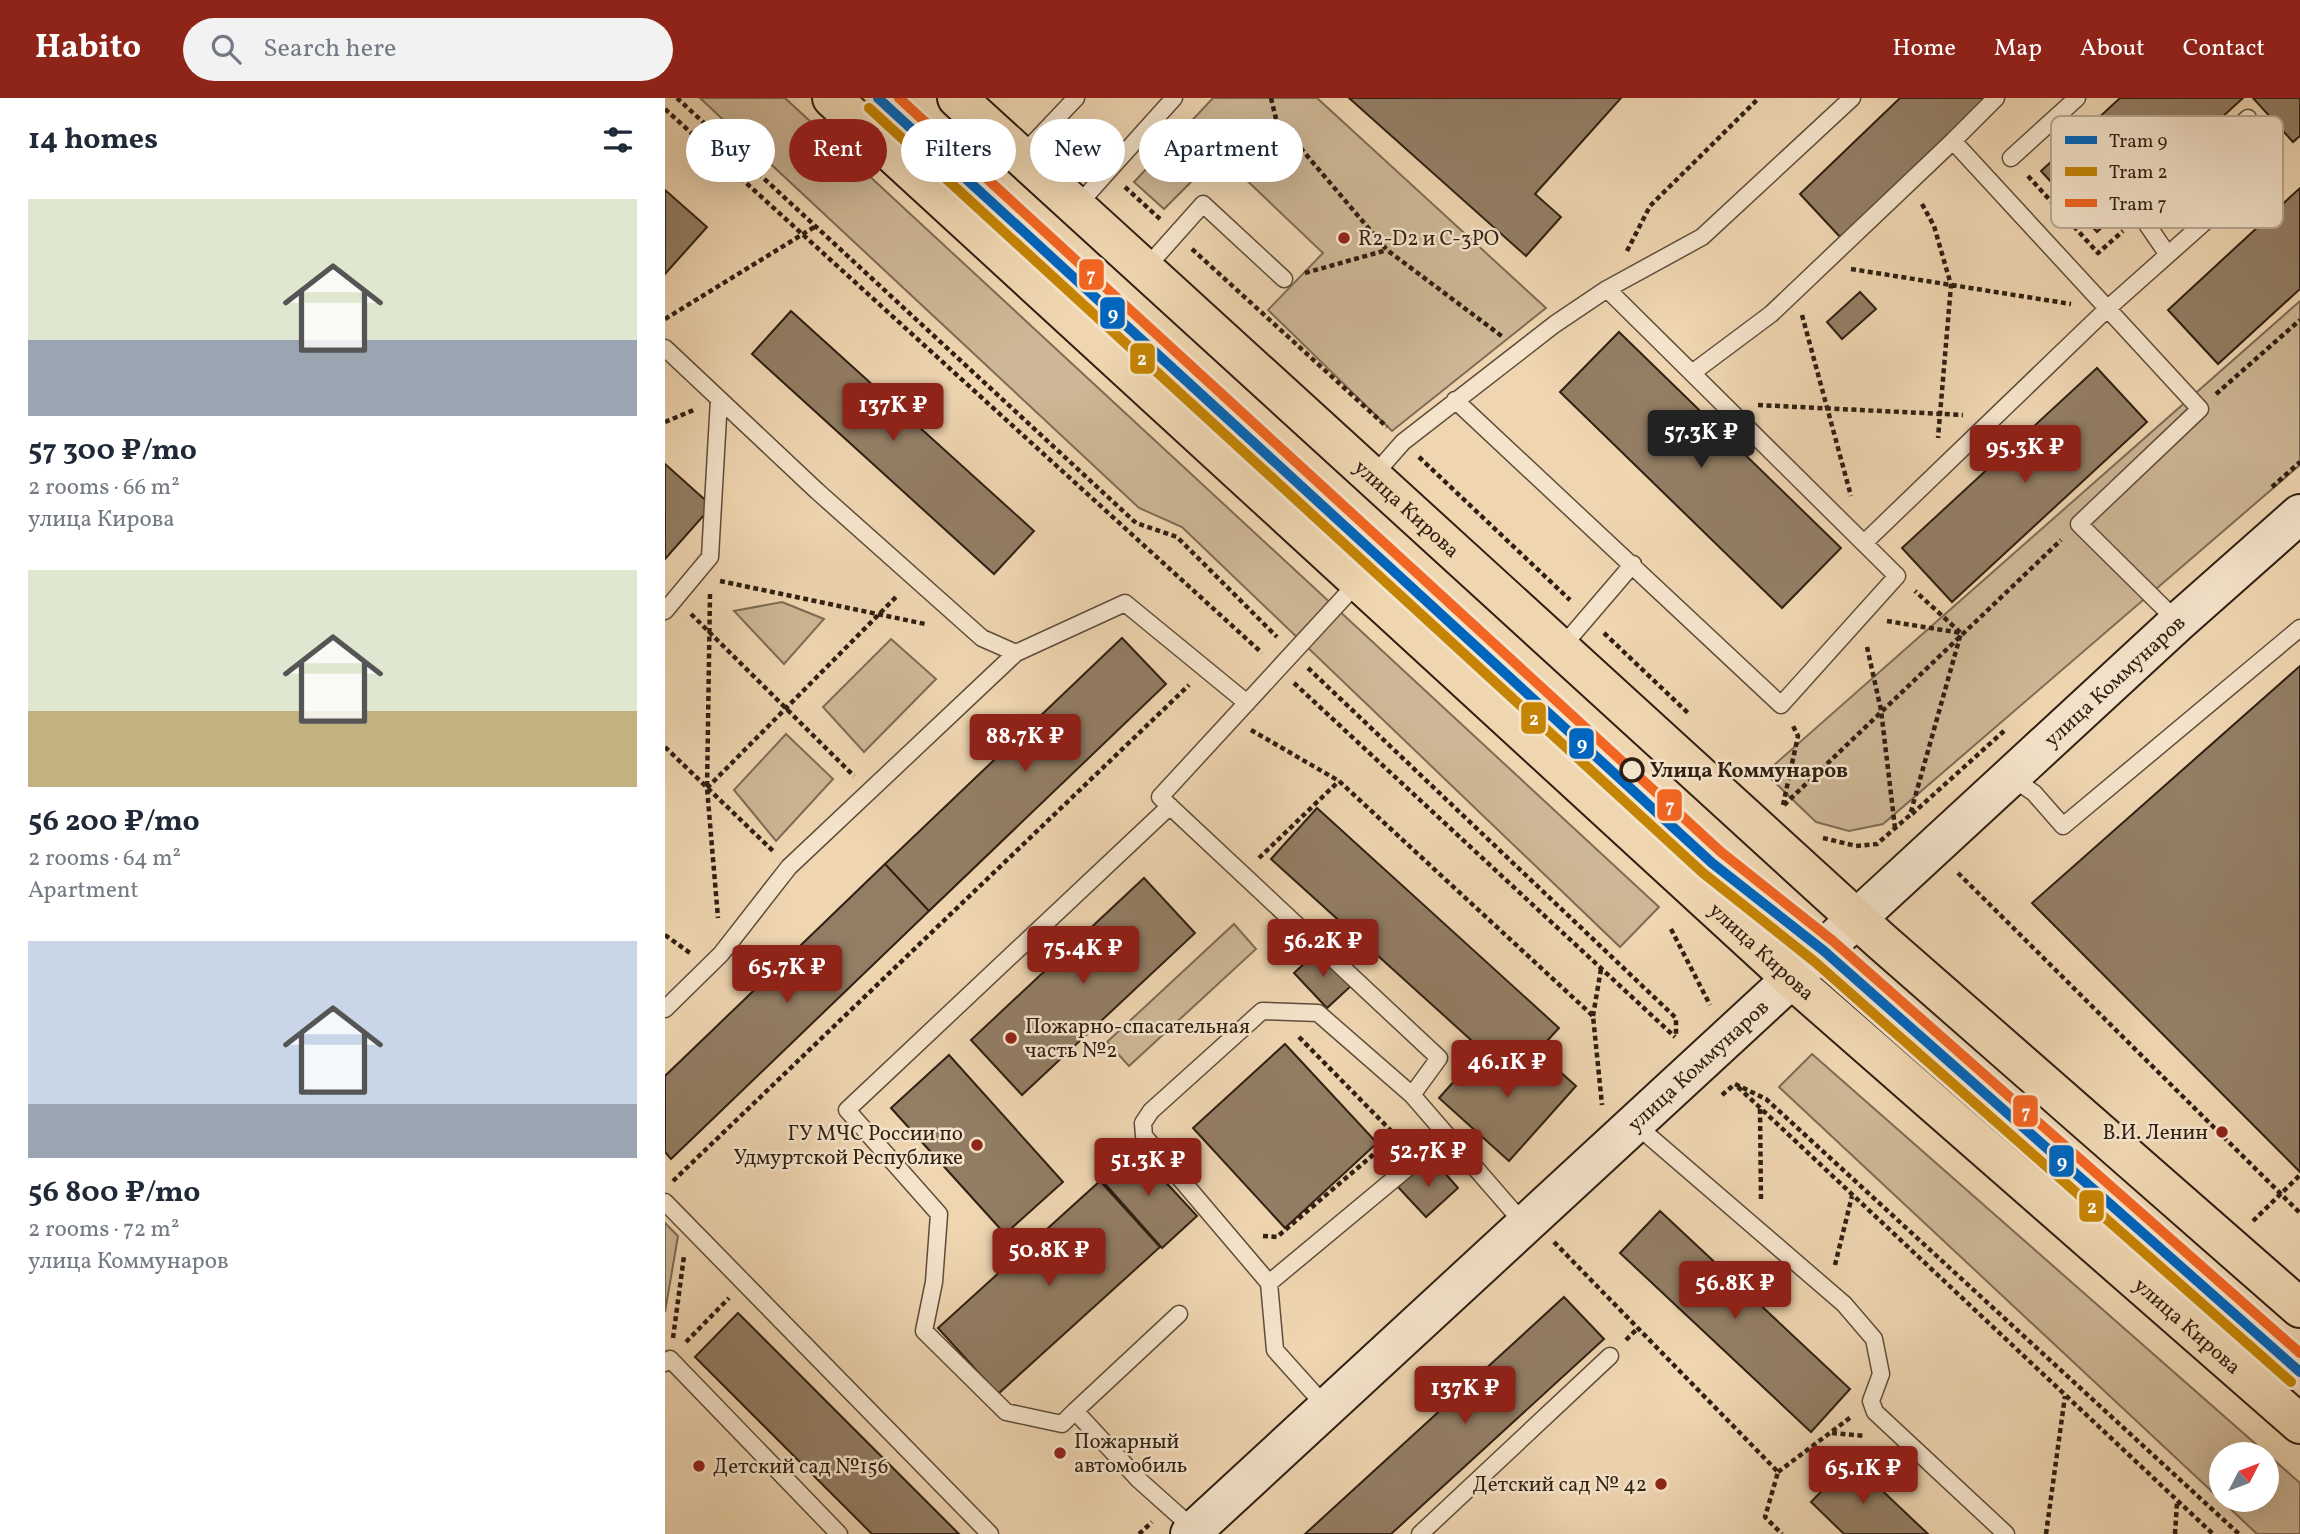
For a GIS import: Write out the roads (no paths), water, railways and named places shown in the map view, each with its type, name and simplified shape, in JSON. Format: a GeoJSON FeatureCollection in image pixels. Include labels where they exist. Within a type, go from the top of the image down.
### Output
{"type":"FeatureCollection","features":[{"type":"Feature","properties":{"kind":"main road","name":"улица Кирова"},"geometry":{"type":"LineString","coordinates":[[832,98],[1793,980],[2300,1424]]}},
{"type":"Feature","properties":{"kind":"main road","name":"улица Кирова"},"geometry":{"type":"LineString","coordinates":[[957,98],[1859,919],[2300,1308]]}},
{"type":"Feature","properties":{"kind":"street","name":"улица Коммунаров"},"geometry":{"type":"LineString","coordinates":[[1193,1532],[1327,1408],[1539,1233],[1635,1124],[2178,622],[2300,514]]}},
{"type":"Feature","properties":{"kind":"lane"},"geometry":{"type":"LineString","coordinates":[[1076,207],[1174,98]]}},
{"type":"Feature","properties":{"kind":"lane"},"geometry":{"type":"LineString","coordinates":[[1373,476],[1403,442],[1520,350],[1608,289],[1702,237],[1852,98]]}},
{"type":"Feature","properties":{"kind":"lane"},"geometry":{"type":"LineString","coordinates":[[1692,373],[1772,314],[1996,98]]}},
{"type":"Feature","properties":{"kind":"lane"},"geometry":{"type":"LineString","coordinates":[[2057,116],[2077,98]]}},
{"type":"Feature","properties":{"kind":"lane"},"geometry":{"type":"LineString","coordinates":[[1021,156],[1068,101]]}},
{"type":"Feature","properties":{"kind":"lane"},"geometry":{"type":"LineString","coordinates":[[2011,158],[2051,122]]}},
{"type":"Feature","properties":{"kind":"lane"},"geometry":{"type":"LineString","coordinates":[[1953,141],[2200,409],[2079,524],[2178,622]]}},
{"type":"Feature","properties":{"kind":"lane"},"geometry":{"type":"LineString","coordinates":[[1145,269],[1203,204],[1284,279]]}},
{"type":"Feature","properties":{"kind":"lane"},"geometry":{"type":"LineString","coordinates":[[2148,228],[2168,255]]}},
{"type":"Feature","properties":{"kind":"lane"},"geometry":{"type":"LineString","coordinates":[[1864,543],[2107,309],[2198,228]]}},
{"type":"Feature","properties":{"kind":"lane"},"geometry":{"type":"LineString","coordinates":[[1455,400],[1781,705],[1897,576],[1608,289]]}},
{"type":"Feature","properties":{"kind":"lane"},"geometry":{"type":"LineString","coordinates":[[665,348],[982,638],[1016,653]]}},
{"type":"Feature","properties":{"kind":"lane"},"geometry":{"type":"LineString","coordinates":[[670,605],[702,577],[710,557],[719,400]]}},
{"type":"Feature","properties":{"kind":"lane"},"geometry":{"type":"LineString","coordinates":[[1561,648],[1633,564]]}},
{"type":"Feature","properties":{"kind":"lane"},"geometry":{"type":"LineString","coordinates":[[1359,582],[1160,797],[1439,1058],[1412,1095]]}},
{"type":"Feature","properties":{"kind":"lane"},"geometry":{"type":"LineString","coordinates":[[665,1009],[721,954],[789,867],[1016,653],[1125,603],[1247,703]]}},
{"type":"Feature","properties":{"kind":"lane"},"geometry":{"type":"LineString","coordinates":[[2012,778],[2034,793],[2063,826],[2300,628]]}},
{"type":"Feature","properties":{"kind":"lane"},"geometry":{"type":"LineString","coordinates":[[1171,806],[847,1110],[939,1214],[934,1282],[924,1331],[1006,1412],[1062,1424],[1179,1314]]}},
{"type":"Feature","properties":{"kind":"lane"},"geometry":{"type":"LineString","coordinates":[[1327,1408],[1275,1350],[1269,1283],[1144,1136],[1143,1122],[1151,1111],[1262,1010],[1318,1013],[1412,1095],[1539,1233]]}},
{"type":"Feature","properties":{"kind":"lane"},"geometry":{"type":"LineString","coordinates":[[1635,1124],[1828,1291],[1874,1339],[1881,1374],[1871,1401],[1875,1412],[2006,1534]]}},
{"type":"Feature","properties":{"kind":"lane"},"geometry":{"type":"LineString","coordinates":[[1269,1283],[1447,1135]]}},
{"type":"Feature","properties":{"kind":"lane"},"geometry":{"type":"LineString","coordinates":[[665,1202],[990,1534]]}},
{"type":"Feature","properties":{"kind":"lane"},"geometry":{"type":"LineString","coordinates":[[1420,1534],[1609,1356]]}},
{"type":"Feature","properties":{"kind":"lane"},"geometry":{"type":"LineString","coordinates":[[667,1361],[839,1534]]}},
{"type":"Feature","properties":{"kind":"lane"},"geometry":{"type":"LineString","coordinates":[[1075,1411],[1193,1532]]}},
{"type":"Feature","properties":{"kind":"tram line","name":"9"},"geometry":{"type":"LineString","coordinates":[[878,98],[1712,863],[1824,951],[2300,1372]]}},
{"type":"Feature","properties":{"kind":"tram line","name":"7"},"geometry":{"type":"LineString","coordinates":[[899,98],[1721,852],[1833,941],[2300,1353]]}},
{"type":"Feature","properties":{"kind":"tram line","name":"2"},"geometry":{"type":"LineString","coordinates":[[869,108],[1703,873],[1815,962],[2291,1382]]}},
{"type":"Feature","properties":{"kind":"place","name":"R2-D2 и C-3PO"},"geometry":{"type":"Point","coordinates":[1344,238]}},
{"type":"Feature","properties":{"kind":"place","name":"Улица Коммунаров"},"geometry":{"type":"Point","coordinates":[1632,770]}},
{"type":"Feature","properties":{"kind":"place","name":"Пожарно-спасательная часть №2"},"geometry":{"type":"Point","coordinates":[1011,1038]}},
{"type":"Feature","properties":{"kind":"place","name":"В.И. Ленин"},"geometry":{"type":"Point","coordinates":[2222,1132]}},
{"type":"Feature","properties":{"kind":"place","name":"ГУ МЧС России по Удмуртской Республике"},"geometry":{"type":"Point","coordinates":[977,1145]}},
{"type":"Feature","properties":{"kind":"place","name":"Пожарный автомобиль"},"geometry":{"type":"Point","coordinates":[1060,1453]}},
{"type":"Feature","properties":{"kind":"place","name":"Детский сад №156"},"geometry":{"type":"Point","coordinates":[699,1466]}},
{"type":"Feature","properties":{"kind":"place","name":"Детский сад № 42"},"geometry":{"type":"Point","coordinates":[1661,1484]}}]}
